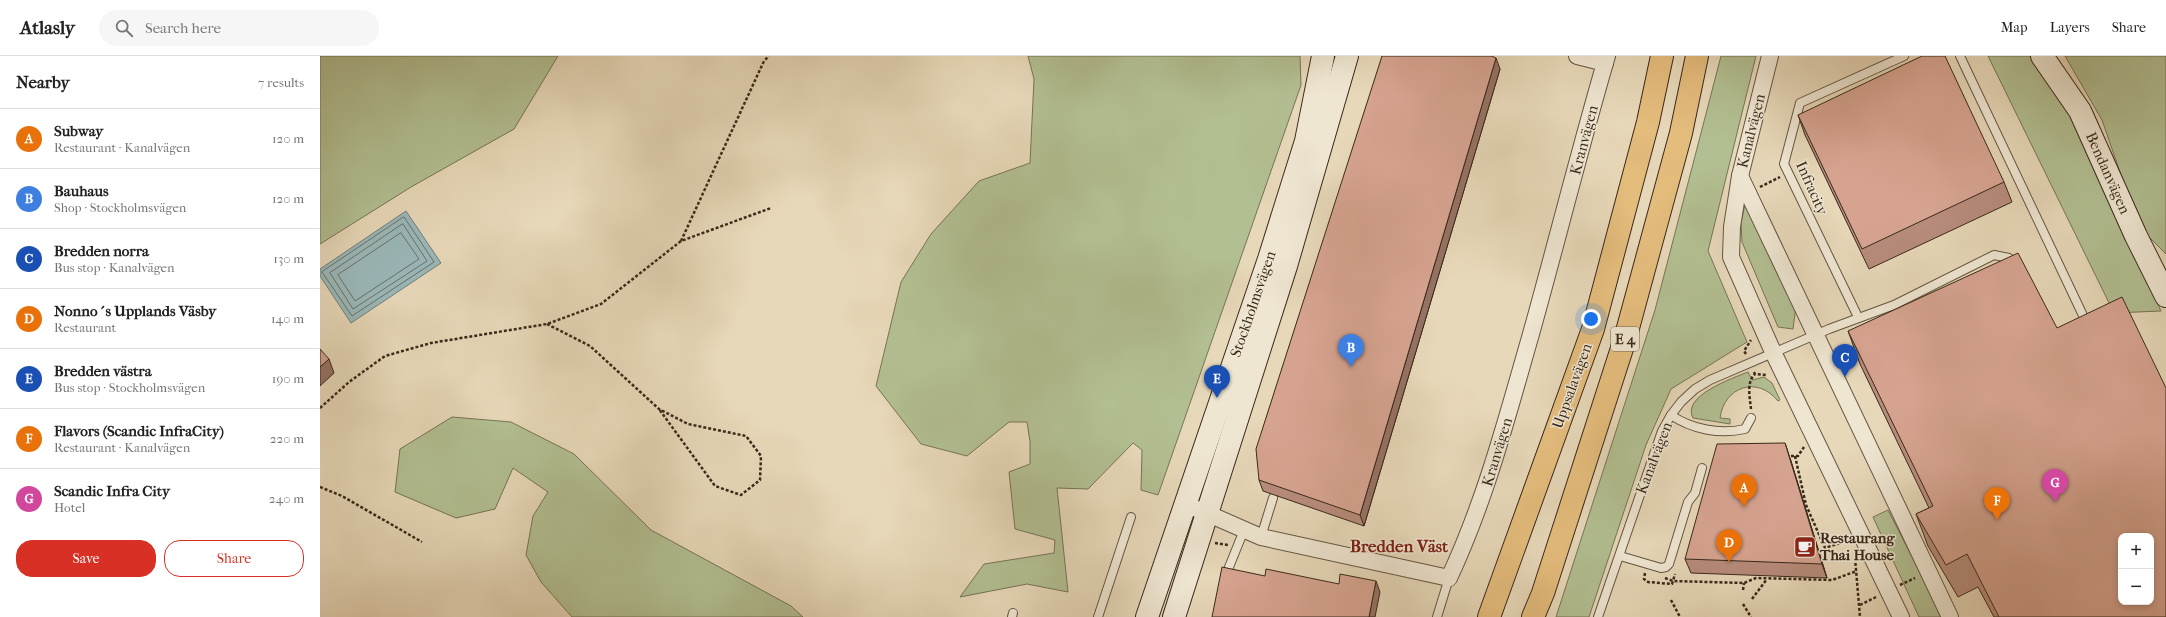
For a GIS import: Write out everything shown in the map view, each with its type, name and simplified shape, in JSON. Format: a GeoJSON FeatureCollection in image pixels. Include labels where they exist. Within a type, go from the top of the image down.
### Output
{"type":"FeatureCollection","features":[{"type":"Feature","properties":{"kind":"highway","name":"Uppsalavägen"},"geometry":{"type":"LineString","coordinates":[[1489,617],[1593,329],[1648,122],[1662,56]]}},
{"type":"Feature","properties":{"kind":"highway","name":"E 4"},"geometry":{"type":"LineString","coordinates":[[1534,617],[1625,339],[1681,133],[1697,56]]}},
{"type":"Feature","properties":{"kind":"highway"},"geometry":{"type":"LineString","coordinates":[[1483,617],[1528,508]]}},
{"type":"Feature","properties":{"kind":"main road","name":"Stockholmsvägen"},"geometry":{"type":"LineString","coordinates":[[1147,617],[1276,237],[1306,141],[1323,56]]}},
{"type":"Feature","properties":{"kind":"main road","name":"Stockholmsvägen"},"geometry":{"type":"LineString","coordinates":[[1174,617],[1286,266],[1347,56]]}},
{"type":"Feature","properties":{"kind":"main road","name":"Bendanvägen"},"geometry":{"type":"LineString","coordinates":[[2042,56],[2080,110],[2136,236],[2166,296]]}},
{"type":"Feature","properties":{"kind":"street"},"geometry":{"type":"LineString","coordinates":[[1577,56],[1606,60]]}},
{"type":"Feature","properties":{"kind":"street","name":"Kanalvägen"},"geometry":{"type":"LineString","coordinates":[[1770,56],[1740,176],[1817,334],[1950,617]]}},
{"type":"Feature","properties":{"kind":"street","name":"Kranvägen"},"geometry":{"type":"LineString","coordinates":[[1449,578],[1466,543],[1486,489],[1540,302],[1606,60]]}},
{"type":"Feature","properties":{"kind":"street"},"geometry":{"type":"LineString","coordinates":[[1740,176],[1732,227],[1731,257],[1773,352],[1901,617]]}},
{"type":"Feature","properties":{"kind":"street"},"geometry":{"type":"LineString","coordinates":[[1185,504],[1260,537],[1449,578]]}},
{"type":"Feature","properties":{"kind":"lane","name":"Infracity"},"geometry":{"type":"LineString","coordinates":[[1858,317],[1784,164],[1800,104],[1904,56]]}},
{"type":"Feature","properties":{"kind":"lane"},"geometry":{"type":"LineString","coordinates":[[1960,56],[2090,330]]}},
{"type":"Feature","properties":{"kind":"lane","name":"Kanalvägen"},"geometry":{"type":"LineString","coordinates":[[1598,617],[1662,431],[1671,415],[1694,389],[1710,380],[1773,352],[1858,317],[1894,305],[1994,255],[2009,258],[2017,276]]}},
{"type":"Feature","properties":{"kind":"lane"},"geometry":{"type":"LineString","coordinates":[[1671,415],[1694,427],[1718,431],[1745,429],[1751,418]]}},
{"type":"Feature","properties":{"kind":"lane"},"geometry":{"type":"LineString","coordinates":[[1620,556],[1661,568],[1666,567],[1669,564],[1688,502],[1695,493],[1702,468]]}},
{"type":"Feature","properties":{"kind":"lane"},"geometry":{"type":"LineString","coordinates":[[1260,537],[1272,498]]}},
{"type":"Feature","properties":{"kind":"lane"},"geometry":{"type":"LineString","coordinates":[[1098,617],[1130,517]]}},
{"type":"Feature","properties":{"kind":"lane"},"geometry":{"type":"LineString","coordinates":[[1222,587],[1229,565],[1244,530]]}},
{"type":"Feature","properties":{"kind":"lane"},"geometry":{"type":"LineString","coordinates":[[1436,617],[1449,578]]}},
{"type":"Feature","properties":{"kind":"path"},"geometry":{"type":"LineString","coordinates":[[764,56],[764,61]]}},
{"type":"Feature","properties":{"kind":"path"},"geometry":{"type":"LineString","coordinates":[[681,241],[764,61],[769,56]]}},
{"type":"Feature","properties":{"kind":"path"},"geometry":{"type":"LineString","coordinates":[[1753,190],[1789,173]]}},
{"type":"Feature","properties":{"kind":"path"},"geometry":{"type":"LineString","coordinates":[[320,408],[349,382],[385,356],[432,343],[547,324],[601,304],[681,241],[771,208]]}},
{"type":"Feature","properties":{"kind":"path"},"geometry":{"type":"LineString","coordinates":[[547,324],[590,346],[659,409],[715,486],[741,495],[760,480],[760,456],[746,436],[688,424],[659,409]]}},
{"type":"Feature","properties":{"kind":"path"},"geometry":{"type":"LineString","coordinates":[[1751,418],[1749,387],[1752,377],[1755,374]]}},
{"type":"Feature","properties":{"kind":"path"},"geometry":{"type":"LineString","coordinates":[[1779,456],[1798,456],[1806,444]]}},
{"type":"Feature","properties":{"kind":"path"},"geometry":{"type":"LineString","coordinates":[[1795,456],[1806,505],[1825,548],[1854,538]]}},
{"type":"Feature","properties":{"kind":"path"},"geometry":{"type":"LineString","coordinates":[[320,487],[342,496],[422,542]]}},
{"type":"Feature","properties":{"kind":"path"},"geometry":{"type":"LineString","coordinates":[[1210,543],[1238,546]]}},
{"type":"Feature","properties":{"kind":"path"},"geometry":{"type":"LineString","coordinates":[[1855,551],[1860,617]]}},
{"type":"Feature","properties":{"kind":"path"},"geometry":{"type":"LineString","coordinates":[[1673,581],[1744,583],[1756,578],[1832,580],[1857,571]]}},
{"type":"Feature","properties":{"kind":"path"},"geometry":{"type":"LineString","coordinates":[[1752,599],[1767,579]]}},
{"type":"Feature","properties":{"kind":"path"},"geometry":{"type":"LineString","coordinates":[[1743,590],[1744,583]]}},
{"type":"Feature","properties":{"kind":"path"},"geometry":{"type":"LineString","coordinates":[[1671,600],[1680,617]]}},
{"type":"Feature","properties":{"kind":"path"},"geometry":{"type":"LineString","coordinates":[[1743,604],[1751,617]]}},
{"type":"Feature","properties":{"kind":"green space"},"geometry":{"type":"Polygon","coordinates":[[[320,56],[558,56],[514,129],[411,187],[320,244],[320,56]]]}},
{"type":"Feature","properties":{"kind":"green space"},"geometry":{"type":"Polygon","coordinates":[[[1028,56],[1300,56],[1301,85],[1158,495],[1141,490],[1142,450],[1133,443],[1088,489],[1057,488],[1068,592],[1027,584],[960,597],[984,564],[1054,553],[1055,540],[1015,529],[1009,472],[1030,464],[1030,442],[1027,422],[1009,422],[967,456],[921,444],[876,386],[901,282],[931,234],[979,181],[1030,163],[1034,79],[1028,56]]]}},
{"type":"Feature","properties":{"kind":"green space"},"geometry":{"type":"Polygon","coordinates":[[[1721,56],[1756,56],[1708,251],[1747,342],[1671,389],[1646,445],[1589,617],[1556,617],[1655,310],[1721,56]]]}},
{"type":"Feature","properties":{"kind":"green space"},"geometry":{"type":"Polygon","coordinates":[[[1988,56],[2030,56],[2079,128],[2161,311],[2114,313],[1988,56]]]}},
{"type":"Feature","properties":{"kind":"green space"},"geometry":{"type":"Polygon","coordinates":[[[2065,56],[2166,56],[2166,254],[2139,227],[2102,120],[2065,56]]]}},
{"type":"Feature","properties":{"kind":"green space"},"geometry":{"type":"Polygon","coordinates":[[[1746,200],[1796,306],[1793,329],[1778,327],[1742,242],[1741,223],[1746,200]]]}},
{"type":"Feature","properties":{"kind":"green space"},"geometry":{"type":"Polygon","coordinates":[[[1748,372],[1752,380],[1764,377],[1772,383],[1780,400],[1778,401],[1770,393],[1761,388],[1743,388],[1735,392],[1723,407],[1720,418],[1730,419],[1730,424],[1693,418],[1691,410],[1694,402],[1701,395],[1721,383],[1748,372]]]}},
{"type":"Feature","properties":{"kind":"green space"},"geometry":{"type":"Polygon","coordinates":[[[452,417],[511,422],[574,454],[651,530],[791,606],[803,617],[572,617],[541,582],[526,555],[533,516],[548,492],[513,468],[495,509],[456,518],[395,492],[400,449],[452,417]]]}},
{"type":"Feature","properties":{"kind":"green space"},"geometry":{"type":"Polygon","coordinates":[[[1888,510],[1943,617],[1919,617],[1873,517],[1888,510]]]}},
{"type":"Feature","properties":{"kind":"water"},"geometry":{"type":"Polygon","coordinates":[[[406,211],[441,263],[351,323],[320,276],[320,269],[406,211]]]}},
{"type":"Feature","properties":{"kind":"building"},"geometry":{"type":"Polygon","coordinates":[[[1382,56],[1491,56],[1496,58],[1360,515],[1259,480],[1256,449],[1382,56]]]}},
{"type":"Feature","properties":{"kind":"building"},"geometry":{"type":"Polygon","coordinates":[[[1922,56],[1945,56],[2004,182],[1862,249],[1798,115],[1922,56]]]}},
{"type":"Feature","properties":{"kind":"building"},"geometry":{"type":"Polygon","coordinates":[[[2018,253],[2057,328],[2122,297],[2166,388],[2166,617],[1999,617],[1967,554],[1946,565],[1916,514],[1933,506],[1848,331],[2018,253]]]}},
{"type":"Feature","properties":{"kind":"building"},"geometry":{"type":"Polygon","coordinates":[[[320,349],[329,359],[320,367],[320,349]]]}},
{"type":"Feature","properties":{"kind":"building"},"geometry":{"type":"Polygon","coordinates":[[[1785,443],[1822,564],[1685,559],[1717,444],[1785,443]]]}},
{"type":"Feature","properties":{"kind":"building"},"geometry":{"type":"Polygon","coordinates":[[[1222,567],[1265,576],[1266,569],[1339,584],[1340,574],[1376,581],[1369,617],[1212,617],[1222,567]]]}},
{"type":"Feature","properties":{"kind":"place","name":"Bauhaus"},"geometry":{"type":"Point","coordinates":[1351,367]}},
{"type":"Feature","properties":{"kind":"place","name":"Bredden norra"},"geometry":{"type":"Point","coordinates":[1845,377]}},
{"type":"Feature","properties":{"kind":"place","name":"Bredden västra"},"geometry":{"type":"Point","coordinates":[1217,398]}},
{"type":"Feature","properties":{"kind":"place","name":"Scandic Infra City"},"geometry":{"type":"Point","coordinates":[2055,502]}},
{"type":"Feature","properties":{"kind":"place","name":"Subway"},"geometry":{"type":"Point","coordinates":[1744,507]}},
{"type":"Feature","properties":{"kind":"place","name":"Flavors (Scandic InfraCity)"},"geometry":{"type":"Point","coordinates":[1997,520]}},
{"type":"Feature","properties":{"kind":"place","name":"Restaurang Thai House"},"geometry":{"type":"Point","coordinates":[1805,547]}},
{"type":"Feature","properties":{"kind":"place","name":"Nonno´s Upplands Väsby"},"geometry":{"type":"Point","coordinates":[1729,562]}},
{"type":"Feature","properties":{"kind":"district","name":"Bredden Väst"},"geometry":{"type":"Point","coordinates":[1399,546]}}]}
